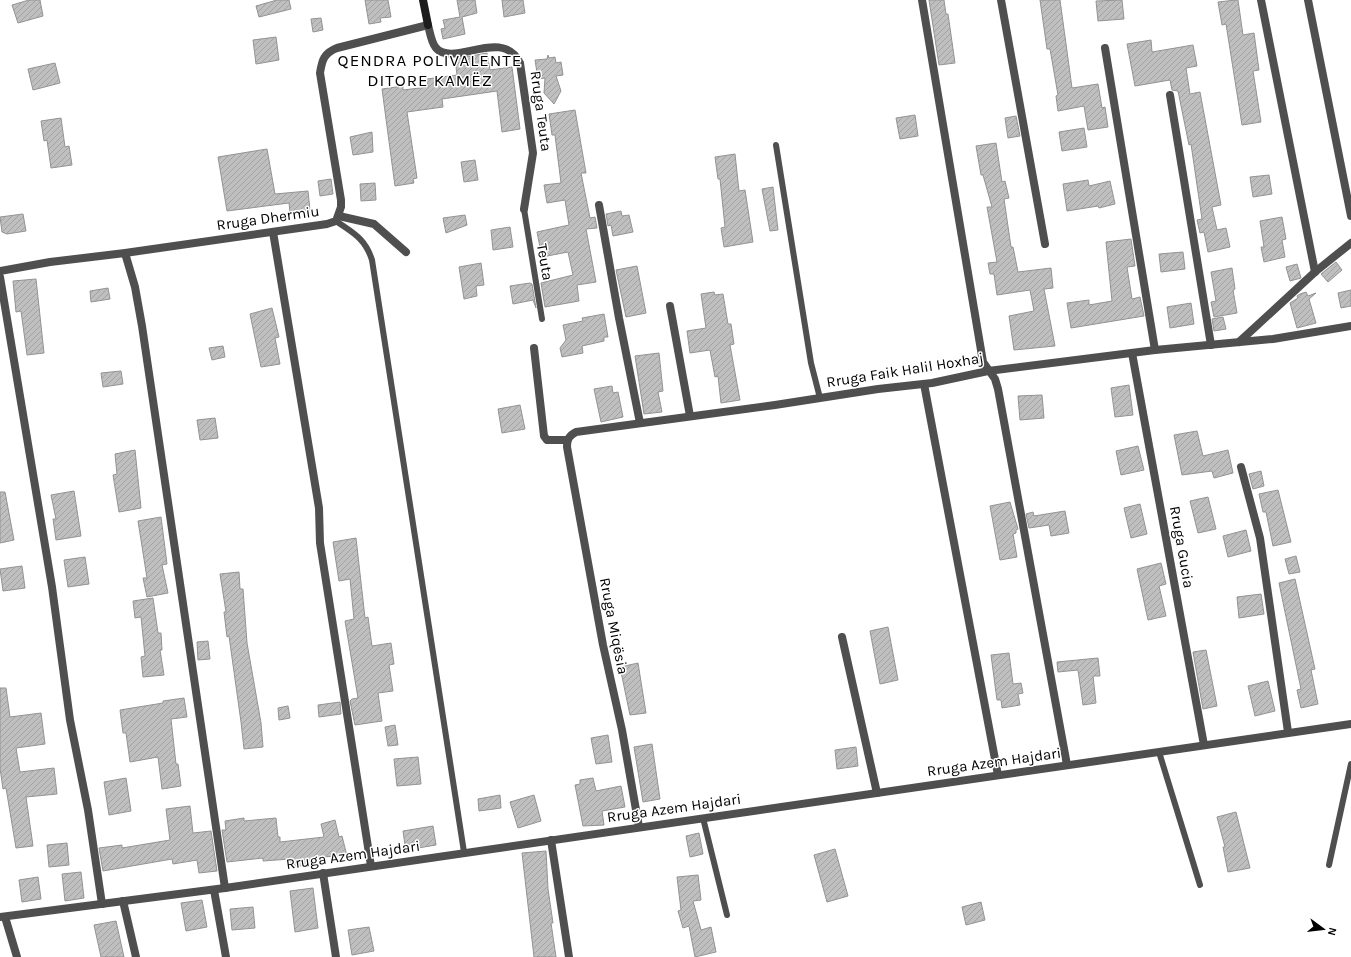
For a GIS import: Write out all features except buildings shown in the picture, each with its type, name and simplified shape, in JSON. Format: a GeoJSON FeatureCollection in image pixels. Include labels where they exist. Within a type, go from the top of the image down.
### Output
{"type":"FeatureCollection","features":[{"type":"Feature","properties":{"kind":"street","name":"Rruga Teuta"},"geometry":{"type":"LineString","coordinates":[[423,0],[433,43],[437,49],[444,52],[453,53],[491,47],[501,48],[516,56],[520,64],[533,153],[524,209]]}},
{"type":"Feature","properties":{"kind":"street"},"geometry":{"type":"LineString","coordinates":[[922,0],[981,349],[984,362],[988,371],[995,379],[998,390],[1067,765]]}},
{"type":"Feature","properties":{"kind":"street"},"geometry":{"type":"LineString","coordinates":[[1002,0],[1045,244]]}},
{"type":"Feature","properties":{"kind":"street"},"geometry":{"type":"LineString","coordinates":[[1261,0],[1315,272]]}},
{"type":"Feature","properties":{"kind":"street"},"geometry":{"type":"LineString","coordinates":[[1308,0],[1351,216]]}},
{"type":"Feature","properties":{"kind":"street","name":"Rruga Dhermiu"},"geometry":{"type":"LineString","coordinates":[[0,271],[50,262],[125,253],[327,224],[337,218],[341,200],[320,73],[324,57],[329,51],[337,48],[428,25]]}},
{"type":"Feature","properties":{"kind":"street"},"geometry":{"type":"LineString","coordinates":[[1105,48],[1155,350]]}},
{"type":"Feature","properties":{"kind":"street"},"geometry":{"type":"LineString","coordinates":[[1170,95],[1211,345]]}},
{"type":"Feature","properties":{"kind":"street"},"geometry":{"type":"LineString","coordinates":[[599,205],[619,318],[640,423]]}},
{"type":"Feature","properties":{"kind":"street"},"geometry":{"type":"LineString","coordinates":[[337,218],[374,224],[406,252]]}},
{"type":"Feature","properties":{"kind":"street"},"geometry":{"type":"LineString","coordinates":[[274,232],[319,508],[320,543],[371,866]]}},
{"type":"Feature","properties":{"kind":"street"},"geometry":{"type":"LineString","coordinates":[[1239,342],[1315,272],[1351,242]]}},
{"type":"Feature","properties":{"kind":"street"},"geometry":{"type":"LineString","coordinates":[[125,253],[135,288],[142,326],[225,888]]}},
{"type":"Feature","properties":{"kind":"street"},"geometry":{"type":"LineString","coordinates":[[0,277],[52,587],[70,720],[88,810],[102,904]]}},
{"type":"Feature","properties":{"kind":"street"},"geometry":{"type":"LineString","coordinates":[[670,306],[690,416]]}},
{"type":"Feature","properties":{"kind":"street","name":"Rruga Faik Halil Hoxhaj"},"geometry":{"type":"LineString","coordinates":[[567,440],[576,432],[924,384],[988,371],[1155,350],[1239,342],[1351,326]]}},
{"type":"Feature","properties":{"kind":"street"},"geometry":{"type":"LineString","coordinates":[[534,348],[544,436],[546,440],[550,441],[567,440]]}},
{"type":"Feature","properties":{"kind":"street","name":"Rruga Gucia"},"geometry":{"type":"LineString","coordinates":[[1132,353],[1204,745]]}},
{"type":"Feature","properties":{"kind":"street"},"geometry":{"type":"LineString","coordinates":[[924,384],[998,775]]}},
{"type":"Feature","properties":{"kind":"street","name":"Rruga Miqësia"},"geometry":{"type":"LineString","coordinates":[[567,440],[603,645],[622,730],[639,827]]}},
{"type":"Feature","properties":{"kind":"street"},"geometry":{"type":"LineString","coordinates":[[1241,467],[1260,538],[1288,732]]}},
{"type":"Feature","properties":{"kind":"street"},"geometry":{"type":"LineString","coordinates":[[842,637],[877,793]]}},
{"type":"Feature","properties":{"kind":"street","name":"Rruga Azem Hajdari"},"geometry":{"type":"LineString","coordinates":[[3,917],[214,890],[464,852],[1351,724]]}},
{"type":"Feature","properties":{"kind":"street"},"geometry":{"type":"LineString","coordinates":[[551,840],[569,957]]}},
{"type":"Feature","properties":{"kind":"street"},"geometry":{"type":"LineString","coordinates":[[322,874],[336,957]]}},
{"type":"Feature","properties":{"kind":"street"},"geometry":{"type":"LineString","coordinates":[[214,890],[226,957]]}},
{"type":"Feature","properties":{"kind":"street"},"geometry":{"type":"LineString","coordinates":[[123,901],[136,957]]}},
{"type":"Feature","properties":{"kind":"street"},"geometry":{"type":"LineString","coordinates":[[3,917],[17,957]]}},
{"type":"Feature","properties":{"kind":"lane"},"geometry":{"type":"LineString","coordinates":[[776,146],[810,363],[820,398]]}},
{"type":"Feature","properties":{"kind":"lane","name":"Teuta"},"geometry":{"type":"LineString","coordinates":[[524,209],[542,319]]}},
{"type":"Feature","properties":{"kind":"lane"},"geometry":{"type":"LineString","coordinates":[[337,218],[361,238],[368,247],[372,260],[464,852]]}},
{"type":"Feature","properties":{"kind":"lane"},"geometry":{"type":"LineString","coordinates":[[1159,752],[1200,885]]}},
{"type":"Feature","properties":{"kind":"lane"},"geometry":{"type":"LineString","coordinates":[[1328,865],[1351,764]]}},
{"type":"Feature","properties":{"kind":"lane"},"geometry":{"type":"LineString","coordinates":[[703,818],[727,915]]}},
{"type":"Feature","properties":{"kind":"district","name":"QENDRA POLIVALENTE DITORE KAMËZ"},"geometry":{"type":"Point","coordinates":[430,70]}}]}
